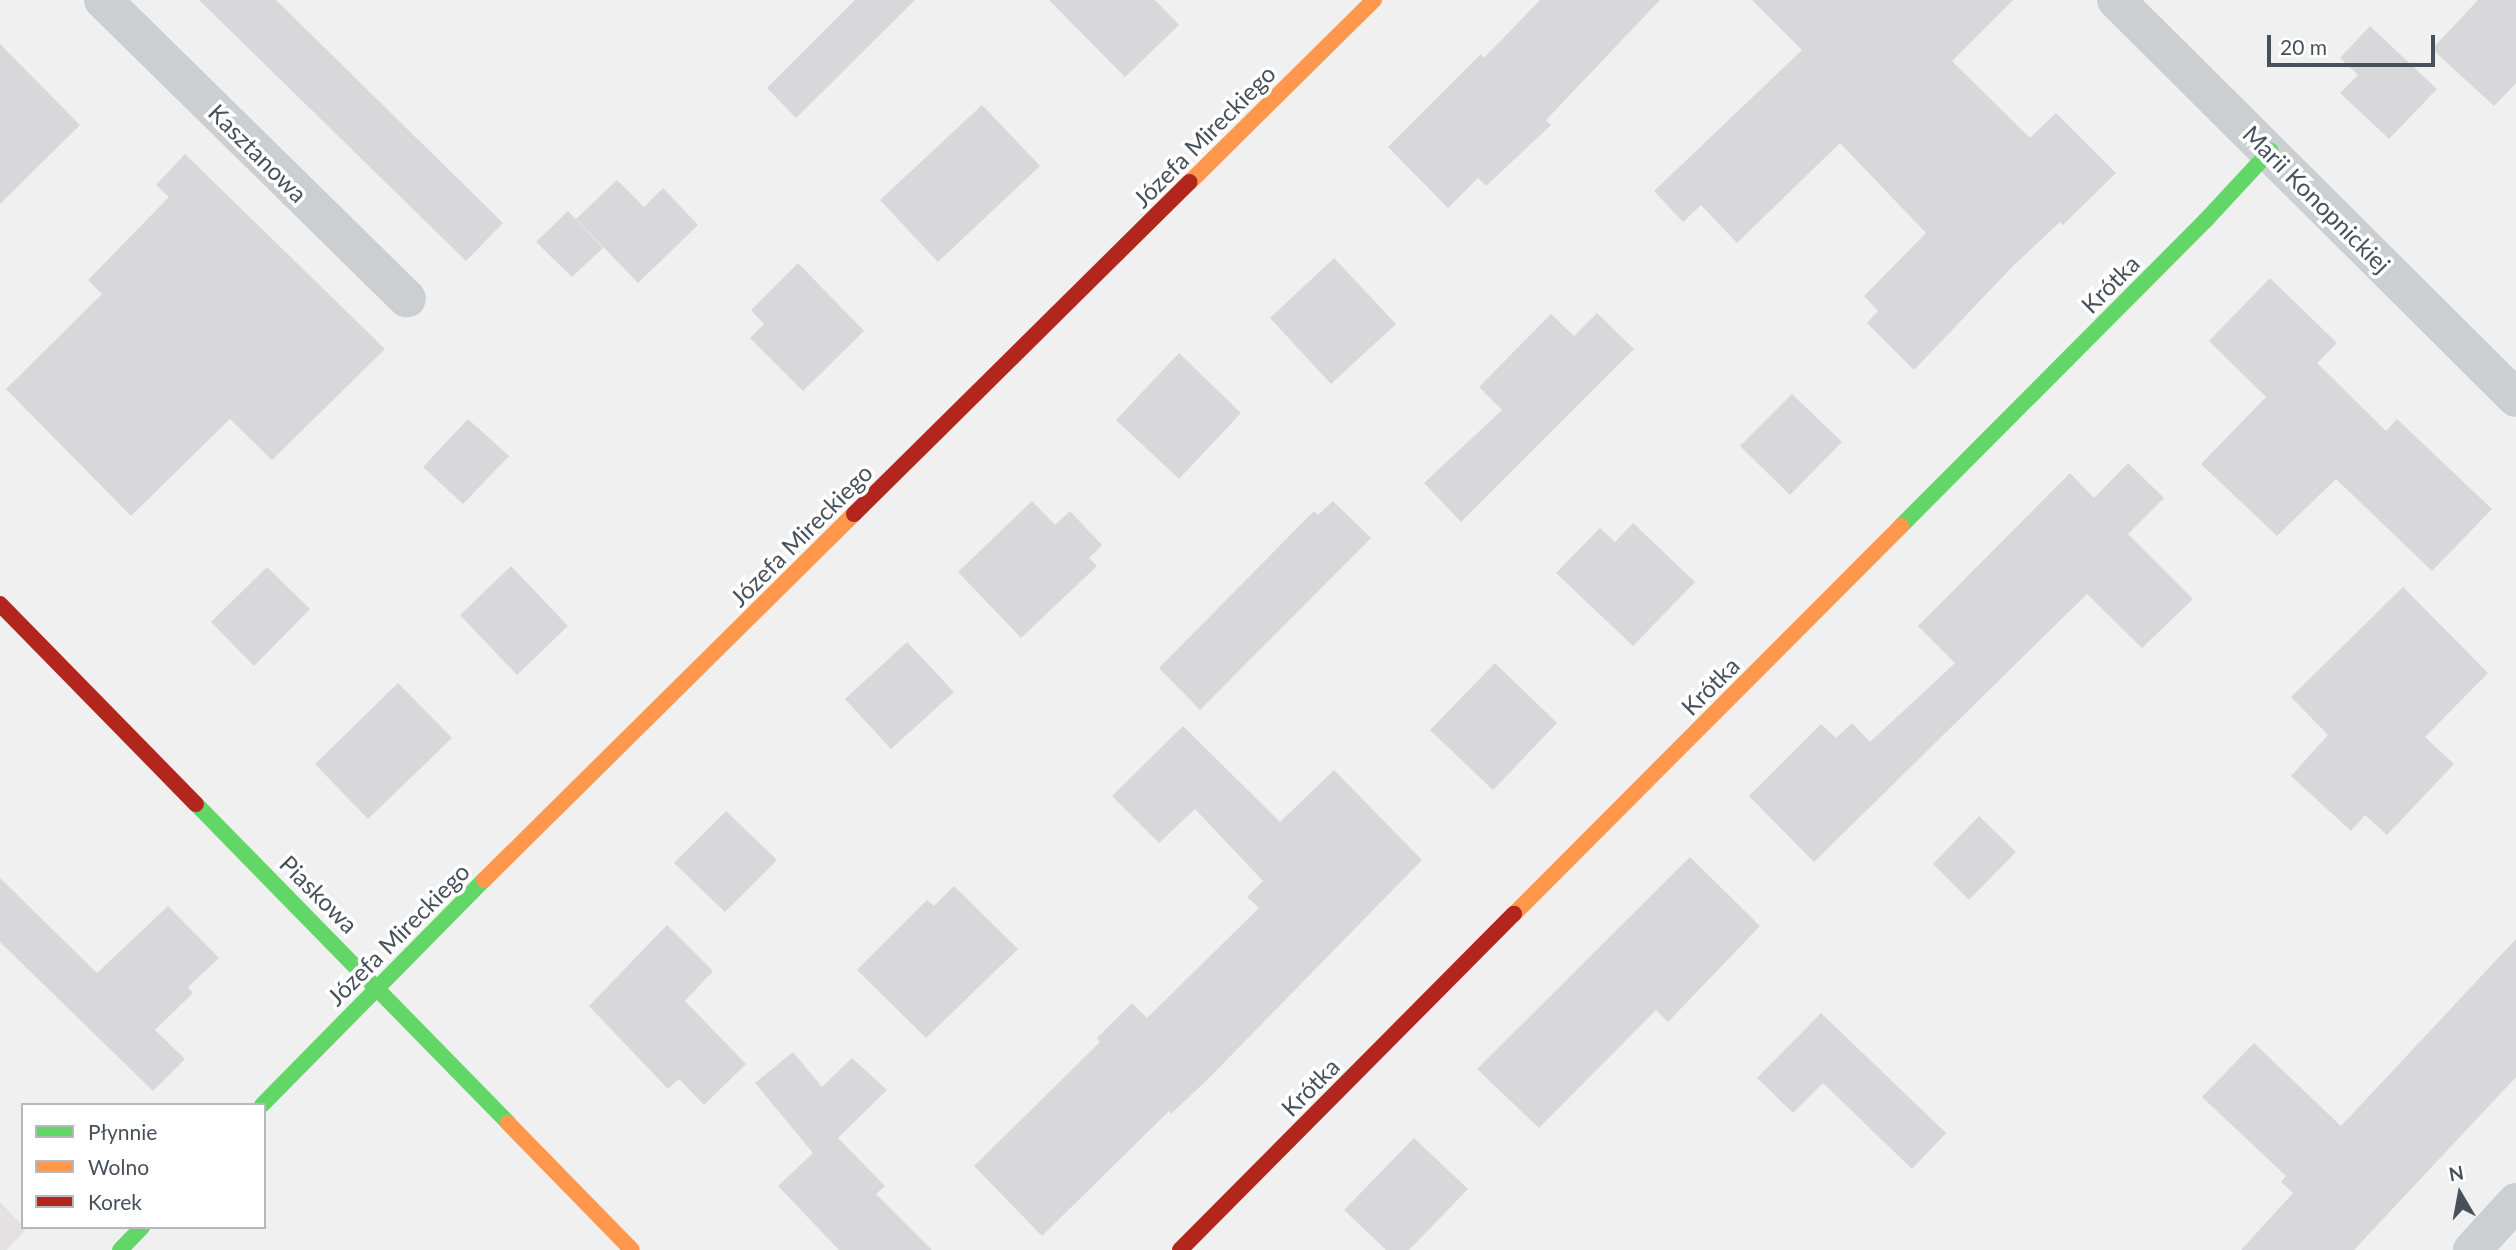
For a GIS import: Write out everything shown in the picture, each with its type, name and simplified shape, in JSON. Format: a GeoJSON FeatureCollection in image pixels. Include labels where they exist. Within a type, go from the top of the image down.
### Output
{"type":"FeatureCollection","features":[{"type":"Feature","properties":{"kind":"street","name":"Józefa Mireckiego"},"geometry":{"type":"LineString","coordinates":[[264,1103],[377,986],[1374,0]]}},
{"type":"Feature","properties":{"kind":"street","name":"Marii Konopnickiej"},"geometry":{"type":"LineString","coordinates":[[2116,0],[2516,398]]}},
{"type":"Feature","properties":{"kind":"street","name":"Kasztanowa"},"geometry":{"type":"LineString","coordinates":[[110,2],[407,299]]}},
{"type":"Feature","properties":{"kind":"street","name":"Krótka"},"geometry":{"type":"LineString","coordinates":[[1180,1250],[2185,241],[2270,151]]}},
{"type":"Feature","properties":{"kind":"street","name":"Piaskowa"},"geometry":{"type":"LineString","coordinates":[[0,604],[377,986],[632,1250]]}},
{"type":"Feature","properties":{"kind":"street"},"geometry":{"type":"LineString","coordinates":[[2472,1250],[2516,1202]]}},
{"type":"Feature","properties":{"kind":"street"},"geometry":{"type":"LineString","coordinates":[[120,1250],[140,1229]]}},
{"type":"Feature","properties":{"kind":"shaded area"},"geometry":{"type":"Polygon","coordinates":[[[0,1202],[21,1224],[21,1229],[26,1229],[7,1250],[0,1250],[0,1202]]]}},
{"type":"Feature","properties":{"kind":"building"},"geometry":{"type":"Polygon","coordinates":[[[199,0],[276,0],[503,223],[466,261],[199,0]]]}},
{"type":"Feature","properties":{"kind":"building"},"geometry":{"type":"Polygon","coordinates":[[[855,0],[915,0],[796,118],[767,88],[855,0]]]}},
{"type":"Feature","properties":{"kind":"building"},"geometry":{"type":"Polygon","coordinates":[[[1049,0],[1155,0],[1179,25],[1125,77],[1049,0]]]}},
{"type":"Feature","properties":{"kind":"building"},"geometry":{"type":"Polygon","coordinates":[[[1540,0],[1660,0],[1546,120],[1551,125],[1486,186],[1478,178],[1448,208],[1388,147],[1481,54],[1484,58],[1540,0]]]}},
{"type":"Feature","properties":{"kind":"building"},"geometry":{"type":"Polygon","coordinates":[[[1752,0],[2013,0],[1952,61],[2030,138],[2056,113],[2116,173],[2063,225],[2060,222],[2013,266],[1914,370],[1867,323],[1878,311],[1864,296],[1926,233],[1840,143],[1737,243],[1701,205],[1683,222],[1654,191],[1802,50],[1752,0]]]}},
{"type":"Feature","properties":{"kind":"building"},"geometry":{"type":"Polygon","coordinates":[[[2478,0],[2516,0],[2516,83],[2494,106],[2432,49],[2478,0]]]}},
{"type":"Feature","properties":{"kind":"building"},"geometry":{"type":"Polygon","coordinates":[[[2370,26],[2437,89],[2389,139],[2340,93],[2358,75],[2340,58],[2370,26]]]}},
{"type":"Feature","properties":{"kind":"building"},"geometry":{"type":"Polygon","coordinates":[[[0,44],[80,125],[0,204],[0,44]]]}},
{"type":"Feature","properties":{"kind":"building"},"geometry":{"type":"Polygon","coordinates":[[[982,105],[1040,166],[938,262],[880,200],[982,105]]]}},
{"type":"Feature","properties":{"kind":"building"},"geometry":{"type":"Polygon","coordinates":[[[185,154],[385,349],[272,460],[230,419],[131,516],[6,389],[102,294],[88,280],[169,197],[156,185],[185,154]]]}},
{"type":"Feature","properties":{"kind":"building"},"geometry":{"type":"Polygon","coordinates":[[[617,180],[644,207],[663,188],[698,225],[638,283],[576,219],[617,180]]]}},
{"type":"Feature","properties":{"kind":"building"},"geometry":{"type":"Polygon","coordinates":[[[568,211],[603,248],[572,277],[536,242],[568,211]]]}},
{"type":"Feature","properties":{"kind":"building"},"geometry":{"type":"Polygon","coordinates":[[[1334,258],[1396,324],[1331,384],[1270,318],[1334,258]]]}},
{"type":"Feature","properties":{"kind":"building"},"geometry":{"type":"Polygon","coordinates":[[[798,263],[864,331],[803,391],[750,338],[764,324],[751,310],[798,263]]]}},
{"type":"Feature","properties":{"kind":"building"},"geometry":{"type":"Polygon","coordinates":[[[2270,278],[2337,343],[2317,363],[2386,431],[2397,419],[2492,509],[2432,571],[2336,479],[2277,536],[2201,464],[2266,397],[2209,341],[2270,278]]]}},
{"type":"Feature","properties":{"kind":"building"},"geometry":{"type":"Polygon","coordinates":[[[1597,313],[1634,349],[1461,522],[1424,483],[1502,410],[1479,387],[1551,314],[1574,336],[1597,313]]]}},
{"type":"Feature","properties":{"kind":"building"},"geometry":{"type":"Polygon","coordinates":[[[1179,353],[1241,413],[1179,479],[1116,420],[1179,353]]]}},
{"type":"Feature","properties":{"kind":"building"},"geometry":{"type":"Polygon","coordinates":[[[1792,394],[1842,442],[1790,495],[1740,446],[1792,394]]]}},
{"type":"Feature","properties":{"kind":"building"},"geometry":{"type":"Polygon","coordinates":[[[468,419],[509,456],[463,504],[423,467],[468,419]]]}},
{"type":"Feature","properties":{"kind":"building"},"geometry":{"type":"Polygon","coordinates":[[[2128,463],[2164,498],[2128,534],[2193,599],[2142,648],[2087,594],[1814,862],[1749,796],[1821,724],[1836,738],[1852,723],[1870,742],[1955,663],[1918,626],[2070,473],[2094,498],[2128,463]]]}},
{"type":"Feature","properties":{"kind":"building"},"geometry":{"type":"Polygon","coordinates":[[[1032,501],[1055,525],[1070,511],[1102,545],[1089,558],[1097,566],[1021,638],[958,572],[1032,501]]]}},
{"type":"Feature","properties":{"kind":"building"},"geometry":{"type":"Polygon","coordinates":[[[1333,501],[1371,538],[1200,710],[1159,668],[1314,511],[1318,515],[1333,501]]]}},
{"type":"Feature","properties":{"kind":"building"},"geometry":{"type":"Polygon","coordinates":[[[1633,523],[1695,582],[1633,646],[1556,573],[1600,528],[1615,542],[1633,523]]]}},
{"type":"Feature","properties":{"kind":"building"},"geometry":{"type":"Polygon","coordinates":[[[511,566],[568,626],[517,675],[460,615],[511,566]]]}},
{"type":"Feature","properties":{"kind":"building"},"geometry":{"type":"Polygon","coordinates":[[[267,567],[310,609],[254,666],[211,622],[267,567]]]}},
{"type":"Feature","properties":{"kind":"building"},"geometry":{"type":"Polygon","coordinates":[[[2403,587],[2488,673],[2425,737],[2454,764],[2387,835],[2365,815],[2351,831],[2291,776],[2328,735],[2291,697],[2403,587]]]}},
{"type":"Feature","properties":{"kind":"building"},"geometry":{"type":"Polygon","coordinates":[[[907,642],[954,692],[891,749],[845,699],[907,642]]]}},
{"type":"Feature","properties":{"kind":"building"},"geometry":{"type":"Polygon","coordinates":[[[1495,663],[1557,723],[1493,790],[1430,730],[1495,663]]]}},
{"type":"Feature","properties":{"kind":"building"},"geometry":{"type":"Polygon","coordinates":[[[398,683],[452,738],[368,819],[315,764],[398,683]]]}},
{"type":"Feature","properties":{"kind":"building"},"geometry":{"type":"Polygon","coordinates":[[[1183,726],[1280,822],[1334,770],[1422,860],[1208,1079],[1171,1114],[1169,1111],[1042,1236],[974,1166],[1100,1042],[1097,1038],[1132,1003],[1147,1018],[1259,908],[1247,897],[1263,881],[1195,809],[1159,843],[1112,796],[1183,726]]]}},
{"type":"Feature","properties":{"kind":"building"},"geometry":{"type":"Polygon","coordinates":[[[726,811],[777,860],[725,912],[674,863],[726,811]]]}},
{"type":"Feature","properties":{"kind":"building"},"geometry":{"type":"Polygon","coordinates":[[[1979,816],[2016,852],[1969,900],[1933,864],[1979,816]]]}},
{"type":"Feature","properties":{"kind":"building"},"geometry":{"type":"Polygon","coordinates":[[[1690,857],[1760,926],[1668,1022],[1656,1010],[1539,1128],[1477,1069],[1690,857]]]}},
{"type":"Feature","properties":{"kind":"building"},"geometry":{"type":"Polygon","coordinates":[[[0,878],[97,973],[168,906],[219,958],[188,987],[193,993],[155,1030],[185,1059],[153,1091],[0,942],[0,878]]]}},
{"type":"Feature","properties":{"kind":"building"},"geometry":{"type":"Polygon","coordinates":[[[954,886],[1018,949],[926,1038],[857,970],[927,900],[934,906],[954,886]]]}},
{"type":"Feature","properties":{"kind":"building"},"geometry":{"type":"Polygon","coordinates":[[[667,925],[713,971],[685,1001],[746,1064],[704,1105],[679,1079],[668,1089],[589,1006],[667,925]]]}},
{"type":"Feature","properties":{"kind":"building"},"geometry":{"type":"Polygon","coordinates":[[[2516,939],[2516,1077],[2354,1250],[2241,1250],[2293,1193],[2281,1182],[2286,1176],[2202,1097],[2254,1043],[2341,1126],[2516,939]]]}},
{"type":"Feature","properties":{"kind":"building"},"geometry":{"type":"Polygon","coordinates":[[[1821,1013],[1946,1133],[1912,1169],[1823,1083],[1793,1113],[1757,1078],[1821,1013]]]}},
{"type":"Feature","properties":{"kind":"building"},"geometry":{"type":"Polygon","coordinates":[[[793,1052],[822,1087],[852,1058],[887,1090],[838,1138],[885,1186],[876,1194],[932,1250],[839,1250],[778,1186],[813,1153],[755,1083],[793,1052]]]}},
{"type":"Feature","properties":{"kind":"building"},"geometry":{"type":"Polygon","coordinates":[[[1414,1138],[1468,1189],[1409,1250],[1386,1250],[1344,1210],[1414,1138]]]}},
{"type":"Feature","properties":{"kind":"traffic: fast"},"geometry":{"type":"LineString","coordinates":[[1901,526],[2205,221],[2270,151]]}},
{"type":"Feature","properties":{"kind":"traffic: fast"},"geometry":{"type":"LineString","coordinates":[[196,804],[508,1123]]}},
{"type":"Feature","properties":{"kind":"traffic: fast"},"geometry":{"type":"LineString","coordinates":[[264,1103],[484,880]]}},
{"type":"Feature","properties":{"kind":"traffic: fast"},"geometry":{"type":"LineString","coordinates":[[120,1250],[140,1229]]}},
{"type":"Feature","properties":{"kind":"traffic: slow"},"geometry":{"type":"LineString","coordinates":[[1190,182],[1374,0]]}},
{"type":"Feature","properties":{"kind":"traffic: slow"},"geometry":{"type":"LineString","coordinates":[[484,880],[854,514]]}},
{"type":"Feature","properties":{"kind":"traffic: slow"},"geometry":{"type":"LineString","coordinates":[[1514,914],[1901,526]]}},
{"type":"Feature","properties":{"kind":"traffic: slow"},"geometry":{"type":"LineString","coordinates":[[508,1123],[632,1250]]}},
{"type":"Feature","properties":{"kind":"traffic: jam"},"geometry":{"type":"LineString","coordinates":[[854,514],[1190,182]]}},
{"type":"Feature","properties":{"kind":"traffic: jam"},"geometry":{"type":"LineString","coordinates":[[0,604],[196,804]]}},
{"type":"Feature","properties":{"kind":"traffic: jam"},"geometry":{"type":"LineString","coordinates":[[1180,1250],[1514,914]]}}]}
